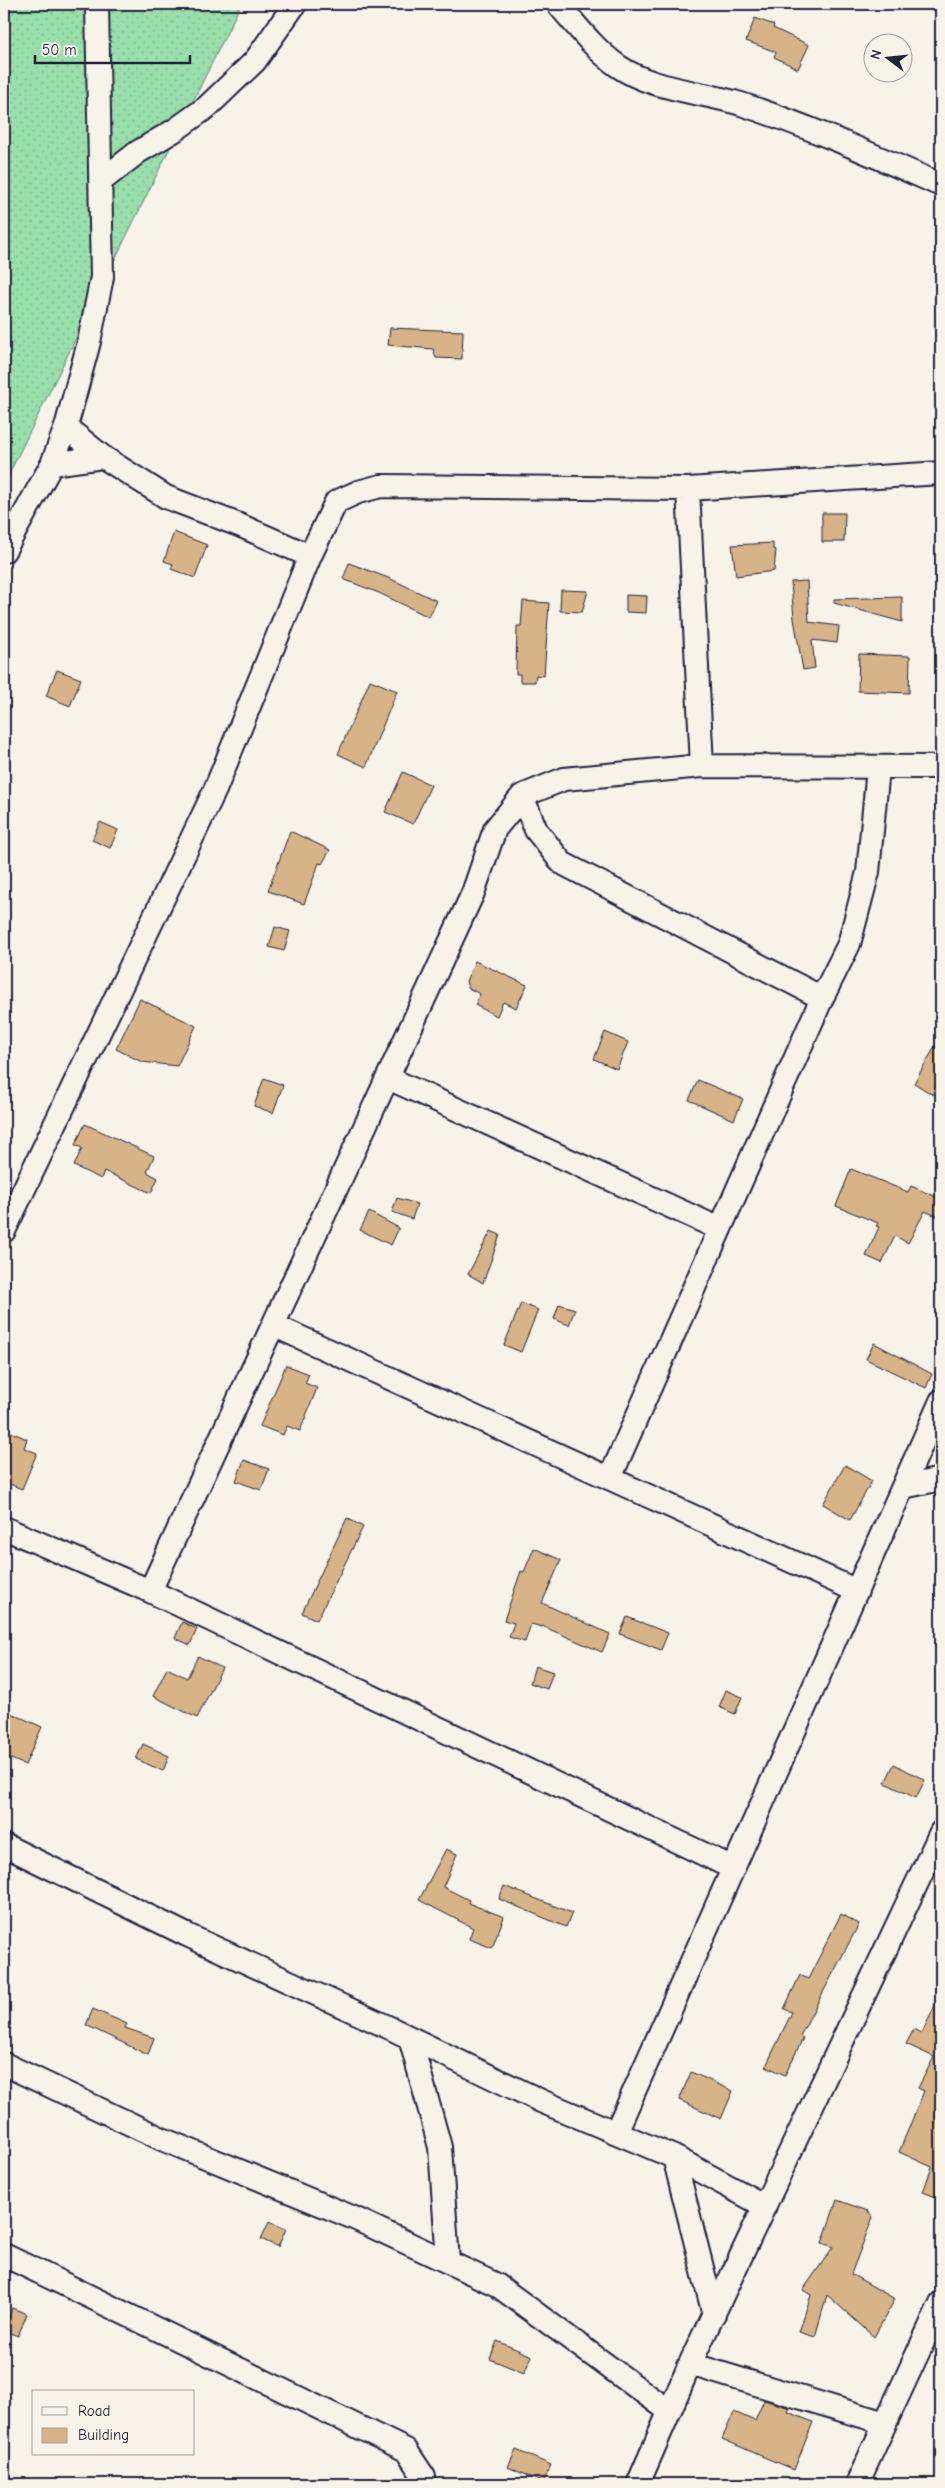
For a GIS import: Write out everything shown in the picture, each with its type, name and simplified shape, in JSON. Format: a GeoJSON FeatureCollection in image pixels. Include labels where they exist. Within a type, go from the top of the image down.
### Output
{"type":"FeatureCollection","features":[{"type":"Feature","properties":{"kind":"street"},"geometry":{"type":"LineString","coordinates":[[4,552],[52,464],[66,426],[89,342],[102,277],[97,4]]}},
{"type":"Feature","properties":{"kind":"street"},"geometry":{"type":"LineString","coordinates":[[101,181],[138,152],[175,130],[207,107],[255,61],[295,4]]}},
{"type":"Feature","properties":{"kind":"street"},"geometry":{"type":"LineString","coordinates":[[558,4],[581,30],[619,66],[654,83],[744,105],[856,148],[941,185]]}},
{"type":"Feature","properties":{"kind":"street"},"geometry":{"type":"LineString","coordinates":[[66,426],[103,457],[166,497],[239,525],[310,556]]}},
{"type":"Feature","properties":{"kind":"street"},"geometry":{"type":"LineString","coordinates":[[52,464],[103,457]]}},
{"type":"Feature","properties":{"kind":"street"},"geometry":{"type":"LineString","coordinates":[[4,1231],[215,790],[310,556],[336,502],[358,492],[380,486],[688,489],[941,474]]}},
{"type":"Feature","properties":{"kind":"street"},"geometry":{"type":"LineString","coordinates":[[688,489],[702,766]]}},
{"type":"Feature","properties":{"kind":"street"},"geometry":{"type":"LineString","coordinates":[[150,1591],[473,893],[495,829],[522,796],[564,779],[702,766],[941,768]]}},
{"type":"Feature","properties":{"kind":"street"},"geometry":{"type":"LineString","coordinates":[[610,1478],[822,998],[849,944],[868,872],[878,768]]}},
{"type":"Feature","properties":{"kind":"street"},"geometry":{"type":"LineString","coordinates":[[522,796],[536,830],[562,863],[822,998]]}},
{"type":"Feature","properties":{"kind":"street"},"geometry":{"type":"LineString","coordinates":[[388,1078],[720,1229]]}},
{"type":"Feature","properties":{"kind":"street"},"geometry":{"type":"LineString","coordinates":[[273,1325],[857,1590]]}},
{"type":"Feature","properties":{"kind":"street"},"geometry":{"type":"LineString","coordinates":[[616,2132],[941,1401]]}},
{"type":"Feature","properties":{"kind":"street"},"geometry":{"type":"LineString","coordinates":[[903,1487],[941,1479]]}},
{"type":"Feature","properties":{"kind":"street"},"geometry":{"type":"LineString","coordinates":[[4,1528],[150,1591],[733,1868]]}},
{"type":"Feature","properties":{"kind":"street"},"geometry":{"type":"LineString","coordinates":[[638,2484],[690,2364],[941,1832]]}},
{"type":"Feature","properties":{"kind":"street"},"geometry":{"type":"LineString","coordinates":[[4,1845],[187,1935],[541,2101],[674,2158],[765,2206]]}},
{"type":"Feature","properties":{"kind":"street"},"geometry":{"type":"LineString","coordinates":[[410,2038],[440,2147],[448,2262]]}},
{"type":"Feature","properties":{"kind":"street"},"geometry":{"type":"LineString","coordinates":[[4,2064],[162,2139],[354,2218],[497,2285],[669,2410]]}},
{"type":"Feature","properties":{"kind":"street"},"geometry":{"type":"LineString","coordinates":[[674,2158],[714,2315]]}},
{"type":"Feature","properties":{"kind":"street"},"geometry":{"type":"LineString","coordinates":[[4,2255],[406,2450],[424,2477],[424,2484]]}},
{"type":"Feature","properties":{"kind":"street"},"geometry":{"type":"LineString","coordinates":[[856,2484],[941,2306]]}},
{"type":"Feature","properties":{"kind":"street"},"geometry":{"type":"LineString","coordinates":[[690,2364],[885,2423]]}},
{"type":"Feature","properties":{"kind":"green space"},"geometry":{"type":"Polygon","coordinates":[[[4,4],[241,4],[4,484],[4,4]]]}},
{"type":"Feature","properties":{"kind":"building"},"geometry":{"type":"Polygon","coordinates":[[[755,18],[774,25],[773,28],[809,45],[798,69],[774,57],[776,52],[746,41],[755,18]]]}},
{"type":"Feature","properties":{"kind":"building"},"geometry":{"type":"Polygon","coordinates":[[[390,328],[463,331],[462,359],[436,358],[433,349],[388,345],[390,328]]]}},
{"type":"Feature","properties":{"kind":"building"},"geometry":{"type":"Polygon","coordinates":[[[822,513],[845,513],[844,542],[822,542],[822,513]]]}},
{"type":"Feature","properties":{"kind":"building"},"geometry":{"type":"Polygon","coordinates":[[[174,532],[207,545],[195,578],[171,569],[173,564],[164,561],[174,532]]]}},
{"type":"Feature","properties":{"kind":"building"},"geometry":{"type":"Polygon","coordinates":[[[773,543],[773,549],[776,550],[774,571],[736,576],[732,545],[773,543]]]}},
{"type":"Feature","properties":{"kind":"building"},"geometry":{"type":"Polygon","coordinates":[[[349,563],[391,579],[437,601],[429,617],[379,593],[343,579],[349,563]]]}},
{"type":"Feature","properties":{"kind":"building"},"geometry":{"type":"Polygon","coordinates":[[[807,581],[809,622],[839,626],[837,643],[812,640],[815,668],[803,670],[794,619],[791,582],[807,581]]]}},
{"type":"Feature","properties":{"kind":"building"},"geometry":{"type":"Polygon","coordinates":[[[561,590],[588,591],[582,612],[560,611],[561,590]]]}},
{"type":"Feature","properties":{"kind":"building"},"geometry":{"type":"Polygon","coordinates":[[[626,595],[647,596],[646,613],[626,612],[626,595]]]}},
{"type":"Feature","properties":{"kind":"building"},"geometry":{"type":"Polygon","coordinates":[[[902,597],[902,622],[834,603],[834,599],[902,597]]]}},
{"type":"Feature","properties":{"kind":"building"},"geometry":{"type":"Polygon","coordinates":[[[523,601],[549,603],[544,676],[536,675],[535,682],[520,682],[520,674],[516,674],[517,626],[521,626],[523,601]]]}},
{"type":"Feature","properties":{"kind":"building"},"geometry":{"type":"Polygon","coordinates":[[[859,654],[910,656],[909,693],[858,691],[859,654]]]}},
{"type":"Feature","properties":{"kind":"building"},"geometry":{"type":"Polygon","coordinates":[[[57,670],[81,679],[70,706],[46,696],[57,670]]]}},
{"type":"Feature","properties":{"kind":"building"},"geometry":{"type":"Polygon","coordinates":[[[370,680],[397,691],[366,767],[338,754],[370,680]]]}},
{"type":"Feature","properties":{"kind":"building"},"geometry":{"type":"Polygon","coordinates":[[[403,772],[431,785],[413,824],[385,812],[403,772]]]}},
{"type":"Feature","properties":{"kind":"building"},"geometry":{"type":"Polygon","coordinates":[[[100,822],[118,830],[110,848],[92,840],[100,822]]]}},
{"type":"Feature","properties":{"kind":"building"},"geometry":{"type":"Polygon","coordinates":[[[290,831],[330,850],[322,864],[319,863],[304,904],[268,891],[290,831]]]}},
{"type":"Feature","properties":{"kind":"building"},"geometry":{"type":"Polygon","coordinates":[[[275,927],[290,931],[284,951],[269,947],[275,927]]]}},
{"type":"Feature","properties":{"kind":"building"},"geometry":{"type":"Polygon","coordinates":[[[475,961],[527,985],[516,1008],[503,1002],[497,1016],[475,1005],[480,994],[468,988],[466,981],[475,961]]]}},
{"type":"Feature","properties":{"kind":"building"},"geometry":{"type":"Polygon","coordinates":[[[140,999],[196,1026],[177,1066],[142,1062],[116,1049],[140,999]]]}},
{"type":"Feature","properties":{"kind":"building"},"geometry":{"type":"Polygon","coordinates":[[[605,1032],[628,1042],[617,1069],[594,1059],[605,1032]]]}},
{"type":"Feature","properties":{"kind":"building"},"geometry":{"type":"Polygon","coordinates":[[[941,1036],[941,1067],[933,1095],[914,1083],[941,1036]]]}},
{"type":"Feature","properties":{"kind":"building"},"geometry":{"type":"Polygon","coordinates":[[[264,1078],[283,1085],[273,1113],[254,1106],[264,1078]]]}},
{"type":"Feature","properties":{"kind":"building"},"geometry":{"type":"Polygon","coordinates":[[[698,1080],[743,1099],[734,1120],[689,1100],[698,1080]]]}},
{"type":"Feature","properties":{"kind":"building"},"geometry":{"type":"Polygon","coordinates":[[[85,1124],[154,1156],[147,1172],[158,1178],[151,1193],[104,1171],[101,1179],[74,1166],[82,1148],[75,1145],[85,1124]]]}},
{"type":"Feature","properties":{"kind":"building"},"geometry":{"type":"Polygon","coordinates":[[[851,1169],[908,1192],[911,1186],[941,1199],[941,1218],[925,1211],[908,1243],[895,1236],[882,1263],[866,1256],[879,1227],[876,1226],[878,1223],[836,1206],[851,1169]]]}},
{"type":"Feature","properties":{"kind":"building"},"geometry":{"type":"Polygon","coordinates":[[[397,1198],[417,1204],[412,1219],[392,1212],[397,1198]]]}},
{"type":"Feature","properties":{"kind":"building"},"geometry":{"type":"Polygon","coordinates":[[[369,1212],[399,1228],[391,1245],[360,1230],[369,1212]]]}},
{"type":"Feature","properties":{"kind":"building"},"geometry":{"type":"Polygon","coordinates":[[[491,1231],[500,1235],[483,1283],[468,1274],[491,1231]]]}},
{"type":"Feature","properties":{"kind":"building"},"geometry":{"type":"Polygon","coordinates":[[[521,1303],[538,1310],[521,1352],[504,1345],[521,1303]]]}},
{"type":"Feature","properties":{"kind":"building"},"geometry":{"type":"Polygon","coordinates":[[[559,1304],[575,1309],[569,1325],[554,1319],[559,1304]]]}},
{"type":"Feature","properties":{"kind":"building"},"geometry":{"type":"Polygon","coordinates":[[[874,1343],[932,1374],[926,1388],[866,1359],[874,1343]]]}},
{"type":"Feature","properties":{"kind":"building"},"geometry":{"type":"Polygon","coordinates":[[[286,1365],[309,1374],[305,1383],[317,1388],[300,1431],[287,1426],[283,1435],[260,1426],[286,1365]]]}},
{"type":"Feature","properties":{"kind":"building"},"geometry":{"type":"Polygon","coordinates":[[[4,1429],[27,1439],[24,1448],[37,1453],[22,1489],[4,1482],[4,1429]]]}},
{"type":"Feature","properties":{"kind":"building"},"geometry":{"type":"Polygon","coordinates":[[[244,1460],[269,1469],[261,1490],[236,1481],[244,1460]]]}},
{"type":"Feature","properties":{"kind":"building"},"geometry":{"type":"Polygon","coordinates":[[[845,1465],[872,1481],[850,1520],[823,1504],[845,1465]]]}},
{"type":"Feature","properties":{"kind":"building"},"geometry":{"type":"Polygon","coordinates":[[[347,1518],[363,1527],[317,1620],[302,1613],[347,1518]]]}},
{"type":"Feature","properties":{"kind":"building"},"geometry":{"type":"Polygon","coordinates":[[[534,1548],[561,1560],[542,1603],[610,1634],[602,1652],[542,1626],[531,1624],[525,1642],[509,1637],[514,1623],[504,1620],[521,1571],[524,1572],[534,1548]]]}},
{"type":"Feature","properties":{"kind":"building"},"geometry":{"type":"Polygon","coordinates":[[[627,1617],[668,1633],[661,1650],[620,1634],[627,1617]]]}},
{"type":"Feature","properties":{"kind":"building"},"geometry":{"type":"Polygon","coordinates":[[[182,1622],[197,1629],[190,1645],[175,1638],[182,1622]]]}},
{"type":"Feature","properties":{"kind":"building"},"geometry":{"type":"Polygon","coordinates":[[[198,1656],[222,1668],[197,1718],[153,1696],[167,1668],[187,1678],[198,1656]]]}},
{"type":"Feature","properties":{"kind":"building"},"geometry":{"type":"Polygon","coordinates":[[[535,1666],[553,1672],[547,1689],[530,1683],[535,1666]]]}},
{"type":"Feature","properties":{"kind":"building"},"geometry":{"type":"Polygon","coordinates":[[[726,1690],[742,1697],[735,1714],[719,1707],[726,1690]]]}},
{"type":"Feature","properties":{"kind":"building"},"geometry":{"type":"Polygon","coordinates":[[[11,1713],[42,1727],[25,1765],[4,1756],[4,1729],[11,1713]]]}},
{"type":"Feature","properties":{"kind":"building"},"geometry":{"type":"Polygon","coordinates":[[[143,1744],[169,1756],[163,1771],[136,1759],[143,1744]]]}},
{"type":"Feature","properties":{"kind":"building"},"geometry":{"type":"Polygon","coordinates":[[[894,1764],[925,1780],[916,1798],[885,1783],[894,1764]]]}},
{"type":"Feature","properties":{"kind":"building"},"geometry":{"type":"Polygon","coordinates":[[[446,1849],[457,1854],[443,1887],[469,1900],[468,1903],[504,1917],[492,1948],[469,1939],[473,1928],[419,1900],[446,1849]]]}},
{"type":"Feature","properties":{"kind":"building"},"geometry":{"type":"Polygon","coordinates":[[[504,1886],[572,1913],[566,1927],[499,1899],[504,1886]]]}},
{"type":"Feature","properties":{"kind":"building"},"geometry":{"type":"Polygon","coordinates":[[[841,1914],[859,1924],[800,2036],[803,2038],[785,2075],[766,2066],[792,2012],[784,2009],[800,1975],[808,1979],[841,1914]]]}},
{"type":"Feature","properties":{"kind":"building"},"geometry":{"type":"Polygon","coordinates":[[[941,1993],[941,2199],[923,2192],[932,2167],[899,2152],[924,2091],[918,2088],[934,2057],[906,2044],[914,2029],[922,2033],[941,1993]]]}},
{"type":"Feature","properties":{"kind":"building"},"geometry":{"type":"Polygon","coordinates":[[[93,2009],[127,2024],[125,2028],[154,2038],[148,2055],[86,2025],[93,2009]]]}},
{"type":"Feature","properties":{"kind":"building"},"geometry":{"type":"Polygon","coordinates":[[[691,2072],[733,2091],[721,2119],[679,2100],[691,2072]]]}},
{"type":"Feature","properties":{"kind":"building"},"geometry":{"type":"Polygon","coordinates":[[[837,2200],[868,2211],[873,2217],[851,2274],[895,2299],[874,2337],[827,2295],[815,2337],[799,2332],[811,2295],[803,2290],[833,2247],[822,2243],[837,2200]]]}},
{"type":"Feature","properties":{"kind":"building"},"geometry":{"type":"Polygon","coordinates":[[[269,2222],[286,2229],[278,2247],[261,2239],[269,2222]]]}},
{"type":"Feature","properties":{"kind":"building"},"geometry":{"type":"Polygon","coordinates":[[[12,2308],[27,2314],[18,2336],[4,2331],[12,2308]]]}},
{"type":"Feature","properties":{"kind":"building"},"geometry":{"type":"Polygon","coordinates":[[[497,2341],[532,2356],[524,2373],[490,2359],[497,2341]]]}},
{"type":"Feature","properties":{"kind":"building"},"geometry":{"type":"Polygon","coordinates":[[[764,2400],[790,2408],[788,2412],[813,2422],[794,2470],[722,2439],[734,2412],[755,2421],[764,2400]]]}},
{"type":"Feature","properties":{"kind":"building"},"geometry":{"type":"Polygon","coordinates":[[[516,2450],[551,2465],[543,2483],[508,2467],[516,2450]]]}}]}
